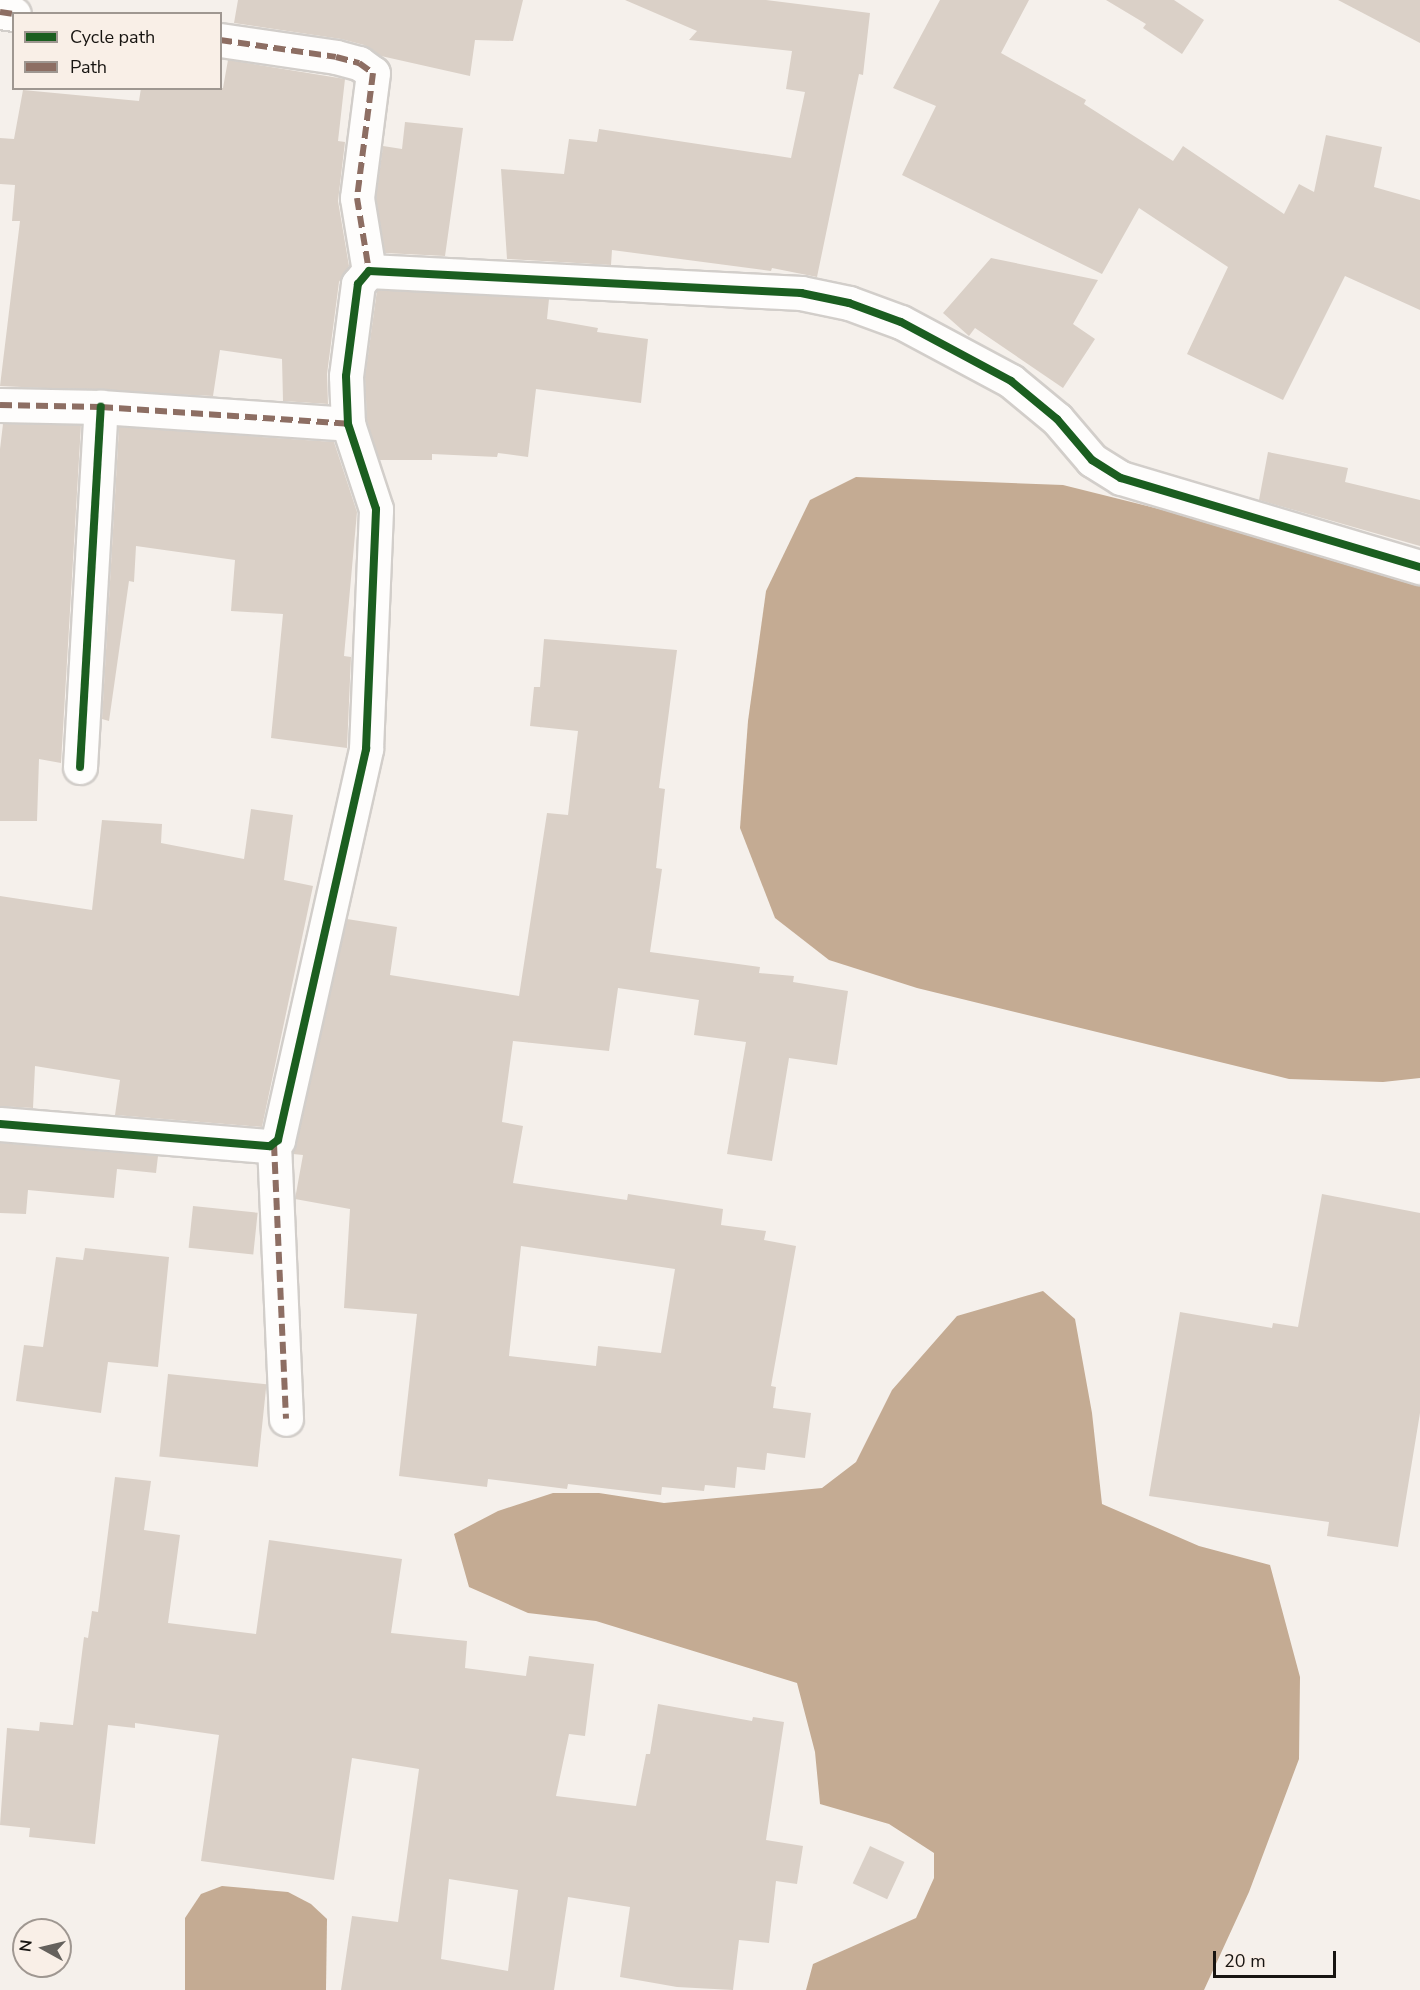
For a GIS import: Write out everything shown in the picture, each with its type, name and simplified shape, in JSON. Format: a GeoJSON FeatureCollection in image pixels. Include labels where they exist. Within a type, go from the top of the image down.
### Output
{"type":"FeatureCollection","features":[{"type":"Feature","properties":{"kind":"street"},"geometry":{"type":"LineString","coordinates":[[222,40],[336,57],[359,63],[373,74],[357,198],[369,272]]}},
{"type":"Feature","properties":{"kind":"street"},"geometry":{"type":"LineString","coordinates":[[286,1419],[274,1144],[281,1133],[366,749],[376,509],[348,424],[346,376],[358,284],[369,272]]}},
{"type":"Feature","properties":{"kind":"street"},"geometry":{"type":"LineString","coordinates":[[369,272],[801,293],[849,303],[901,322],[1011,381],[1057,419],[1092,460],[1121,478],[1420,567]]}},
{"type":"Feature","properties":{"kind":"street"},"geometry":{"type":"LineString","coordinates":[[0,405],[100,407],[348,424]]}},
{"type":"Feature","properties":{"kind":"street"},"geometry":{"type":"LineString","coordinates":[[80,767],[100,407]]}},
{"type":"Feature","properties":{"kind":"street"},"geometry":{"type":"LineString","coordinates":[[0,1124],[274,1144]]}},
{"type":"Feature","properties":{"kind":"shaded area"},"geometry":{"type":"Polygon","coordinates":[[[856,477],[1063,485],[1420,574],[1420,1078],[1383,1082],[1289,1079],[917,988],[829,960],[775,918],[740,828],[748,721],[766,591],[810,500],[856,477]]]}},
{"type":"Feature","properties":{"kind":"shaded area"},"geometry":{"type":"Polygon","coordinates":[[[1043,1291],[1075,1319],[1092,1413],[1102,1504],[1199,1546],[1270,1565],[1300,1677],[1299,1759],[1249,1892],[1204,1990],[806,1990],[813,1964],[916,1918],[934,1878],[934,1853],[889,1824],[820,1804],[815,1752],[797,1683],[596,1621],[528,1613],[469,1587],[454,1534],[498,1511],[553,1493],[599,1493],[664,1503],[822,1488],[856,1462],[892,1390],[957,1316],[1043,1291]]]}},
{"type":"Feature","properties":{"kind":"shaded area"},"geometry":{"type":"Polygon","coordinates":[[[222,1886],[288,1892],[311,1904],[327,1919],[326,1990],[185,1990],[185,1918],[201,1894],[222,1886]]]}},
{"type":"Feature","properties":{"kind":"building"},"geometry":{"type":"Polygon","coordinates":[[[238,0],[523,0],[513,41],[475,40],[470,76],[381,56],[364,45],[341,39],[234,23],[238,0]]]}},
{"type":"Feature","properties":{"kind":"building"},"geometry":{"type":"Polygon","coordinates":[[[625,0],[766,0],[870,13],[863,75],[859,74],[817,277],[772,268],[771,271],[612,250],[611,265],[507,259],[501,169],[564,174],[569,139],[597,142],[599,129],[791,158],[805,92],[786,89],[792,51],[689,40],[697,31],[625,0]]]}},
{"type":"Feature","properties":{"kind":"building"},"geometry":{"type":"Polygon","coordinates":[[[940,0],[1029,0],[1001,53],[1086,100],[1084,104],[1173,161],[1183,146],[1284,214],[1299,184],[1314,192],[1326,135],[1382,147],[1374,187],[1420,200],[1420,310],[1345,276],[1283,400],[1187,354],[1228,267],[1139,208],[1102,274],[902,175],[936,106],[893,88],[940,0]]]}},
{"type":"Feature","properties":{"kind":"building"},"geometry":{"type":"Polygon","coordinates":[[[1106,0],[1174,0],[1204,20],[1182,54],[1143,28],[1146,24],[1106,0]]]}},
{"type":"Feature","properties":{"kind":"building"},"geometry":{"type":"Polygon","coordinates":[[[1338,0],[1420,0],[1420,43],[1338,0]]]}},
{"type":"Feature","properties":{"kind":"building"},"geometry":{"type":"Polygon","coordinates":[[[228,60],[345,79],[338,141],[345,142],[338,201],[349,266],[339,282],[327,374],[328,404],[283,401],[282,359],[220,350],[213,396],[0,386],[20,221],[12,221],[15,185],[0,184],[0,138],[14,139],[23,90],[139,101],[141,90],[222,90],[228,60]]]}},
{"type":"Feature","properties":{"kind":"building"},"geometry":{"type":"Polygon","coordinates":[[[405,122],[463,128],[445,256],[385,253],[376,198],[383,146],[402,149],[405,122]]]}},
{"type":"Feature","properties":{"kind":"building"},"geometry":{"type":"Polygon","coordinates":[[[991,258],[1098,280],[1073,324],[1095,339],[1063,388],[975,328],[969,336],[943,313],[991,258]]]}},
{"type":"Feature","properties":{"kind":"building"},"geometry":{"type":"Polygon","coordinates":[[[377,290],[549,299],[547,319],[598,328],[597,332],[648,339],[641,403],[536,389],[528,457],[498,453],[497,457],[432,454],[432,460],[379,460],[367,421],[365,377],[377,290]]]}},
{"type":"Feature","properties":{"kind":"building"},"geometry":{"type":"Polygon","coordinates":[[[3,424],[81,425],[61,763],[39,759],[37,821],[0,821],[0,449],[3,424]]]}},
{"type":"Feature","properties":{"kind":"building"},"geometry":{"type":"Polygon","coordinates":[[[119,427],[334,442],[357,512],[344,656],[351,657],[347,748],[271,738],[283,614],[231,611],[235,560],[136,546],[134,582],[129,581],[109,721],[102,719],[119,427]]]}},
{"type":"Feature","properties":{"kind":"building"},"geometry":{"type":"Polygon","coordinates":[[[1268,452],[1348,468],[1345,482],[1420,500],[1420,546],[1259,500],[1268,452]]]}},
{"type":"Feature","properties":{"kind":"building"},"geometry":{"type":"Polygon","coordinates":[[[544,639],[677,650],[659,788],[665,789],[656,868],[662,869],[650,952],[760,967],[759,973],[794,976],[793,982],[848,991],[837,1065],[789,1058],[772,1161],[727,1154],[746,1042],[694,1035],[699,1000],[618,988],[609,1051],[513,1041],[502,1122],[523,1126],[513,1183],[627,1200],[628,1194],[723,1209],[721,1225],[766,1231],[764,1240],[796,1246],[771,1386],[776,1387],[773,1408],[811,1413],[805,1458],[767,1453],[765,1470],[737,1467],[735,1488],[705,1485],[704,1491],[662,1487],[661,1495],[568,1484],[567,1489],[488,1479],[487,1487],[399,1476],[417,1314],[344,1308],[350,1209],[295,1199],[303,1155],[293,1154],[293,1149],[347,919],[397,927],[390,975],[519,996],[547,813],[568,815],[578,731],[530,726],[534,687],[540,687],[544,639]],[[521,1246],[509,1356],[596,1366],[598,1346],[661,1353],[675,1269],[521,1246]]]}},
{"type":"Feature","properties":{"kind":"building"},"geometry":{"type":"Polygon","coordinates":[[[251,809],[293,815],[284,880],[313,886],[262,1127],[115,1115],[120,1080],[35,1066],[33,1108],[0,1106],[0,896],[92,910],[102,820],[162,824],[161,843],[244,859],[251,809]]]}},
{"type":"Feature","properties":{"kind":"building"},"geometry":{"type":"Polygon","coordinates":[[[0,1143],[158,1156],[156,1173],[117,1169],[114,1198],[28,1190],[26,1214],[0,1213],[0,1143]]]}},
{"type":"Feature","properties":{"kind":"building"},"geometry":{"type":"Polygon","coordinates":[[[1322,1194],[1420,1213],[1420,1413],[1398,1547],[1327,1536],[1329,1522],[1149,1496],[1180,1312],[1272,1328],[1273,1323],[1298,1327],[1322,1194]]]}},
{"type":"Feature","properties":{"kind":"building"},"geometry":{"type":"Polygon","coordinates":[[[193,1206],[258,1213],[253,1255],[189,1248],[193,1206]]]}},
{"type":"Feature","properties":{"kind":"building"},"geometry":{"type":"Polygon","coordinates":[[[85,1248],[169,1257],[158,1367],[108,1362],[101,1413],[16,1401],[24,1345],[43,1347],[56,1257],[83,1260],[85,1248]]]}},
{"type":"Feature","properties":{"kind":"building"},"geometry":{"type":"Polygon","coordinates":[[[168,1374],[266,1384],[258,1467],[159,1457],[168,1374]]]}},
{"type":"Feature","properties":{"kind":"building"},"geometry":{"type":"Polygon","coordinates":[[[115,1477],[151,1481],[144,1530],[180,1535],[168,1623],[256,1634],[269,1540],[402,1559],[391,1633],[467,1641],[465,1668],[526,1676],[529,1656],[594,1664],[585,1736],[569,1734],[556,1796],[636,1806],[646,1754],[650,1754],[658,1704],[752,1721],[753,1717],[784,1722],[766,1840],[803,1846],[797,1884],[776,1881],[769,1943],[739,1940],[733,1990],[677,1987],[620,1977],[630,1907],[568,1897],[554,1990],[341,1990],[352,1916],[398,1922],[419,1769],[352,1758],[334,1880],[201,1861],[219,1735],[135,1723],[135,1728],[108,1725],[95,1844],[29,1837],[30,1828],[0,1825],[7,1728],[39,1731],[40,1722],[73,1725],[84,1637],[88,1638],[92,1611],[98,1612],[115,1477]],[[449,1879],[441,1959],[508,1971],[518,1890],[449,1879]]]}},
{"type":"Feature","properties":{"kind":"building"},"geometry":{"type":"Polygon","coordinates":[[[870,1846],[904,1862],[887,1899],[853,1883],[870,1846]]]}},
{"type":"Feature","properties":{"kind":"marked path"},"geometry":{"type":"LineString","coordinates":[[0,12],[12,14]]}},
{"type":"Feature","properties":{"kind":"marked path"},"geometry":{"type":"LineString","coordinates":[[222,40],[336,57],[359,63],[373,73],[357,198],[369,271]]}},
{"type":"Feature","properties":{"kind":"marked path"},"geometry":{"type":"LineString","coordinates":[[0,405],[101,407],[348,424]]}},
{"type":"Feature","properties":{"kind":"marked path"},"geometry":{"type":"LineString","coordinates":[[274,1144],[286,1419]]}},
{"type":"Feature","properties":{"kind":"cycle path"},"geometry":{"type":"LineString","coordinates":[[0,1124],[270,1146],[278,1140],[366,749],[376,509],[348,424],[346,376],[358,284],[369,271],[801,293],[849,303],[901,322],[1011,381],[1057,419],[1092,460],[1121,478],[1420,567]]}},
{"type":"Feature","properties":{"kind":"cycle path"},"geometry":{"type":"LineString","coordinates":[[80,767],[101,407]]}}]}
